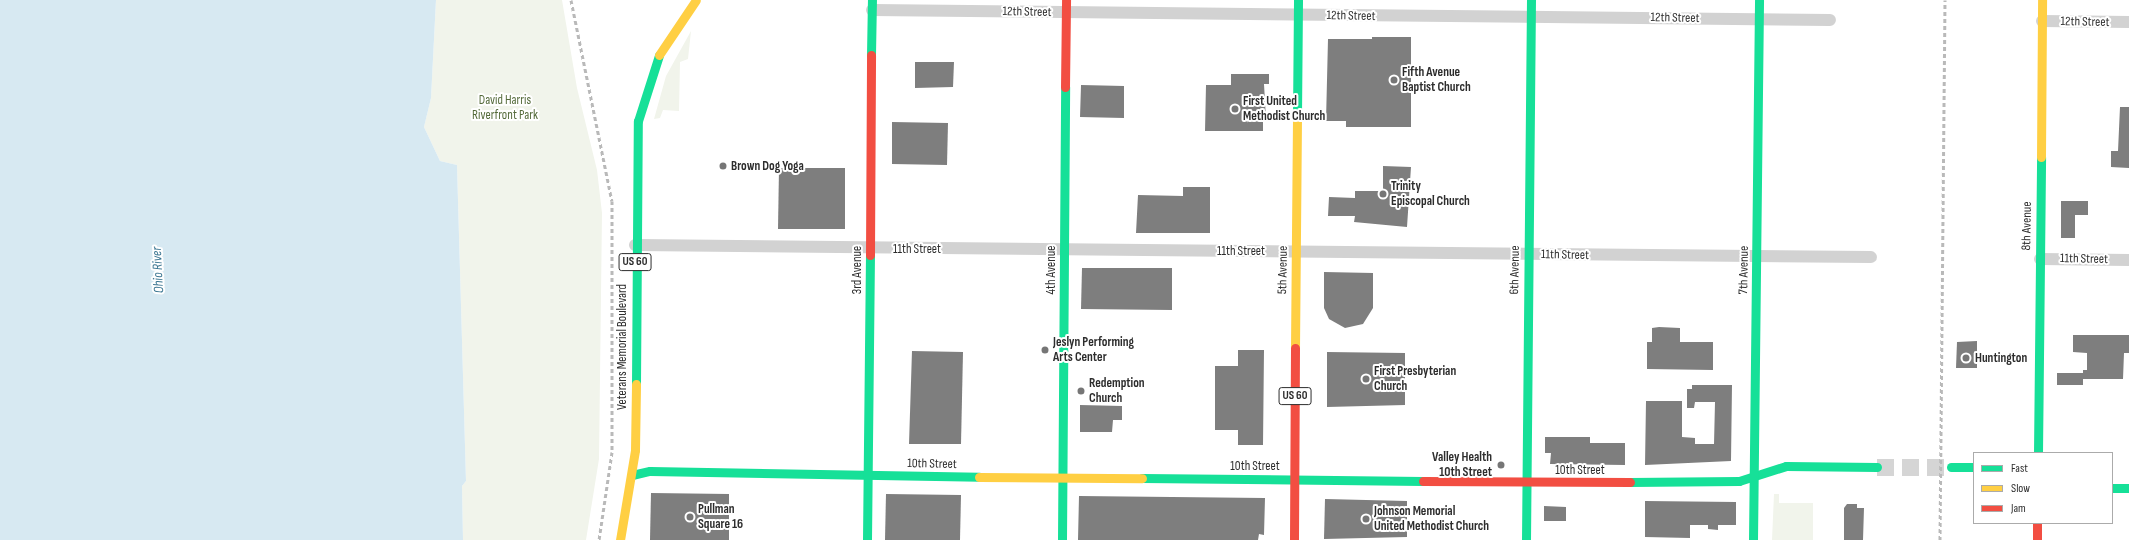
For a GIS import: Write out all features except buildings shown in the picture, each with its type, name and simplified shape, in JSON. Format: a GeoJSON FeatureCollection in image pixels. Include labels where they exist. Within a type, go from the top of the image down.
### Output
{"type":"FeatureCollection","features":[{"type":"Feature","properties":{"kind":"street","name":"Veterans Memorial Boulevard"},"geometry":{"type":"LineString","coordinates":[[620,540],[635,450],[636,144],[640,111],[658,57],[696,0]]}},
{"type":"Feature","properties":{"kind":"street","name":"4th Avenue"},"geometry":{"type":"LineString","coordinates":[[1062,540],[1066,0]]}},
{"type":"Feature","properties":{"kind":"street","name":"5th Avenue"},"geometry":{"type":"LineString","coordinates":[[1294,540],[1298,0]]}},
{"type":"Feature","properties":{"kind":"street","name":"6th Avenue"},"geometry":{"type":"LineString","coordinates":[[1526,540],[1531,0]]}},
{"type":"Feature","properties":{"kind":"street","name":"7th Avenue"},"geometry":{"type":"LineString","coordinates":[[1753,540],[1759,0]]}},
{"type":"Feature","properties":{"kind":"street","name":"8th Avenue"},"geometry":{"type":"LineString","coordinates":[[2038,452],[2042,0]]}},
{"type":"Feature","properties":{"kind":"street","name":"12th Street"},"geometry":{"type":"LineString","coordinates":[[872,5],[1066,13],[1830,20]]}},
{"type":"Feature","properties":{"kind":"street","name":"3rd Avenue"},"geometry":{"type":"LineString","coordinates":[[867,540],[872,5]]}},
{"type":"Feature","properties":{"kind":"street","name":"12th Street"},"geometry":{"type":"LineString","coordinates":[[2042,22],[2129,22]]}},
{"type":"Feature","properties":{"kind":"street","name":"11th Street"},"geometry":{"type":"LineString","coordinates":[[635,245],[870,249],[1871,257]]}},
{"type":"Feature","properties":{"kind":"street","name":"11th Street"},"geometry":{"type":"LineString","coordinates":[[2040,259],[2129,260]]}},
{"type":"Feature","properties":{"kind":"street","name":"10th Street"},"geometry":{"type":"LineString","coordinates":[[632,475],[650,471],[1062,478],[1526,482],[1730,482],[1786,466],[1877,467]]}},
{"type":"Feature","properties":{"kind":"street"},"geometry":{"type":"LineString","coordinates":[[1952,467],[1973,467]]}},
{"type":"Feature","properties":{"kind":"street"},"geometry":{"type":"LineString","coordinates":[[2113,488],[2129,488]]}},
{"type":"Feature","properties":{"kind":"street"},"geometry":{"type":"LineString","coordinates":[[2037,524],[2037,540]]}},
{"type":"Feature","properties":{"kind":"green space","name":"David Harris Riverfront Park"},"geometry":{"type":"Polygon","coordinates":[[[436,0],[562,0],[577,88],[597,170],[602,213],[599,459],[586,540],[463,540],[462,486],[466,481],[457,165],[440,161],[424,127],[431,98],[436,0]]]}},
{"type":"Feature","properties":{"kind":"green space"},"geometry":{"type":"Polygon","coordinates":[[[691,31],[688,59],[680,62],[679,111],[663,110],[660,118],[654,119],[666,76],[691,31]]]}},
{"type":"Feature","properties":{"kind":"green space"},"geometry":{"type":"Polygon","coordinates":[[[1774,494],[1779,494],[1779,503],[1813,503],[1813,540],[1772,540],[1774,494]]]}},
{"type":"Feature","properties":{"kind":"water","name":"Ohio River"},"geometry":{"type":"Polygon","coordinates":[[[0,0],[436,0],[431,98],[424,127],[440,161],[457,165],[466,481],[462,486],[463,540],[0,540],[0,0]]]}},
{"type":"Feature","properties":{"kind":"tunnel"},"geometry":{"type":"LineString","coordinates":[[1877,467],[1951,467]]}},
{"type":"Feature","properties":{"kind":"railway"},"geometry":{"type":"LineString","coordinates":[[571,0],[612,201],[612,452],[599,540]]}},
{"type":"Feature","properties":{"kind":"railway"},"geometry":{"type":"LineString","coordinates":[[1940,540],[1945,0]]}},
{"type":"Feature","properties":{"kind":"traffic: fast"},"geometry":{"type":"LineString","coordinates":[[871,55],[872,0]]}},
{"type":"Feature","properties":{"kind":"traffic: fast"},"geometry":{"type":"LineString","coordinates":[[1297,116],[1298,0]]}},
{"type":"Feature","properties":{"kind":"traffic: fast"},"geometry":{"type":"LineString","coordinates":[[1526,540],[1531,0]]}},
{"type":"Feature","properties":{"kind":"traffic: fast"},"geometry":{"type":"LineString","coordinates":[[1753,540],[1759,0]]}},
{"type":"Feature","properties":{"kind":"traffic: fast"},"geometry":{"type":"LineString","coordinates":[[636,384],[638,121],[659,55]]}},
{"type":"Feature","properties":{"kind":"traffic: fast"},"geometry":{"type":"LineString","coordinates":[[1062,540],[1065,87]]}},
{"type":"Feature","properties":{"kind":"traffic: fast"},"geometry":{"type":"LineString","coordinates":[[2038,452],[2041,157]]}},
{"type":"Feature","properties":{"kind":"traffic: fast"},"geometry":{"type":"LineString","coordinates":[[867,540],[870,255]]}},
{"type":"Feature","properties":{"kind":"traffic: fast"},"geometry":{"type":"LineString","coordinates":[[1630,482],[1739,481],[1786,466],[1877,467]]}},
{"type":"Feature","properties":{"kind":"traffic: fast"},"geometry":{"type":"LineString","coordinates":[[1951,467],[1973,467]]}},
{"type":"Feature","properties":{"kind":"traffic: fast"},"geometry":{"type":"LineString","coordinates":[[632,475],[650,471],[979,477]]}},
{"type":"Feature","properties":{"kind":"traffic: fast"},"geometry":{"type":"LineString","coordinates":[[1142,478],[1423,481]]}},
{"type":"Feature","properties":{"kind":"traffic: fast"},"geometry":{"type":"LineString","coordinates":[[2113,488],[2129,488]]}},
{"type":"Feature","properties":{"kind":"traffic: slow"},"geometry":{"type":"LineString","coordinates":[[659,55],[696,0]]}},
{"type":"Feature","properties":{"kind":"traffic: slow"},"geometry":{"type":"LineString","coordinates":[[2041,157],[2042,0]]}},
{"type":"Feature","properties":{"kind":"traffic: slow"},"geometry":{"type":"LineString","coordinates":[[1295,348],[1297,116]]}},
{"type":"Feature","properties":{"kind":"traffic: slow"},"geometry":{"type":"LineString","coordinates":[[620,540],[635,450],[636,384]]}},
{"type":"Feature","properties":{"kind":"traffic: slow"},"geometry":{"type":"LineString","coordinates":[[979,477],[1142,478]]}},
{"type":"Feature","properties":{"kind":"traffic: jam"},"geometry":{"type":"LineString","coordinates":[[1065,87],[1066,0]]}},
{"type":"Feature","properties":{"kind":"traffic: jam"},"geometry":{"type":"LineString","coordinates":[[870,255],[871,55]]}},
{"type":"Feature","properties":{"kind":"traffic: jam"},"geometry":{"type":"LineString","coordinates":[[1294,540],[1295,348]]}},
{"type":"Feature","properties":{"kind":"traffic: jam"},"geometry":{"type":"LineString","coordinates":[[1423,481],[1630,482]]}},
{"type":"Feature","properties":{"kind":"traffic: jam"},"geometry":{"type":"LineString","coordinates":[[2037,524],[2037,540]]}},
{"type":"Feature","properties":{"kind":"place","name":"Fifth Avenue Baptist Church"},"geometry":{"type":"Point","coordinates":[1394,80]}},
{"type":"Feature","properties":{"kind":"place","name":"First United Methodist Church"},"geometry":{"type":"Point","coordinates":[1235,109]}},
{"type":"Feature","properties":{"kind":"place","name":"Brown Dog Yoga"},"geometry":{"type":"Point","coordinates":[723,166]}},
{"type":"Feature","properties":{"kind":"place","name":"Trinity Episcopal Church"},"geometry":{"type":"Point","coordinates":[1383,194]}},
{"type":"Feature","properties":{"kind":"place","name":"Jeslyn Performing Arts Center"},"geometry":{"type":"Point","coordinates":[1045,350]}},
{"type":"Feature","properties":{"kind":"place","name":"Huntington"},"geometry":{"type":"Point","coordinates":[1966,358]}},
{"type":"Feature","properties":{"kind":"place","name":"First Presbyterian Church"},"geometry":{"type":"Point","coordinates":[1366,379]}},
{"type":"Feature","properties":{"kind":"place","name":"Redemption Church"},"geometry":{"type":"Point","coordinates":[1081,391]}},
{"type":"Feature","properties":{"kind":"place","name":"Valley Health 10th Street"},"geometry":{"type":"Point","coordinates":[1501,465]}},
{"type":"Feature","properties":{"kind":"place","name":"Pullman Square 16"},"geometry":{"type":"Point","coordinates":[690,517]}},
{"type":"Feature","properties":{"kind":"place","name":"Johnson Memorial United Methodist Church"},"geometry":{"type":"Point","coordinates":[1366,519]}}]}
